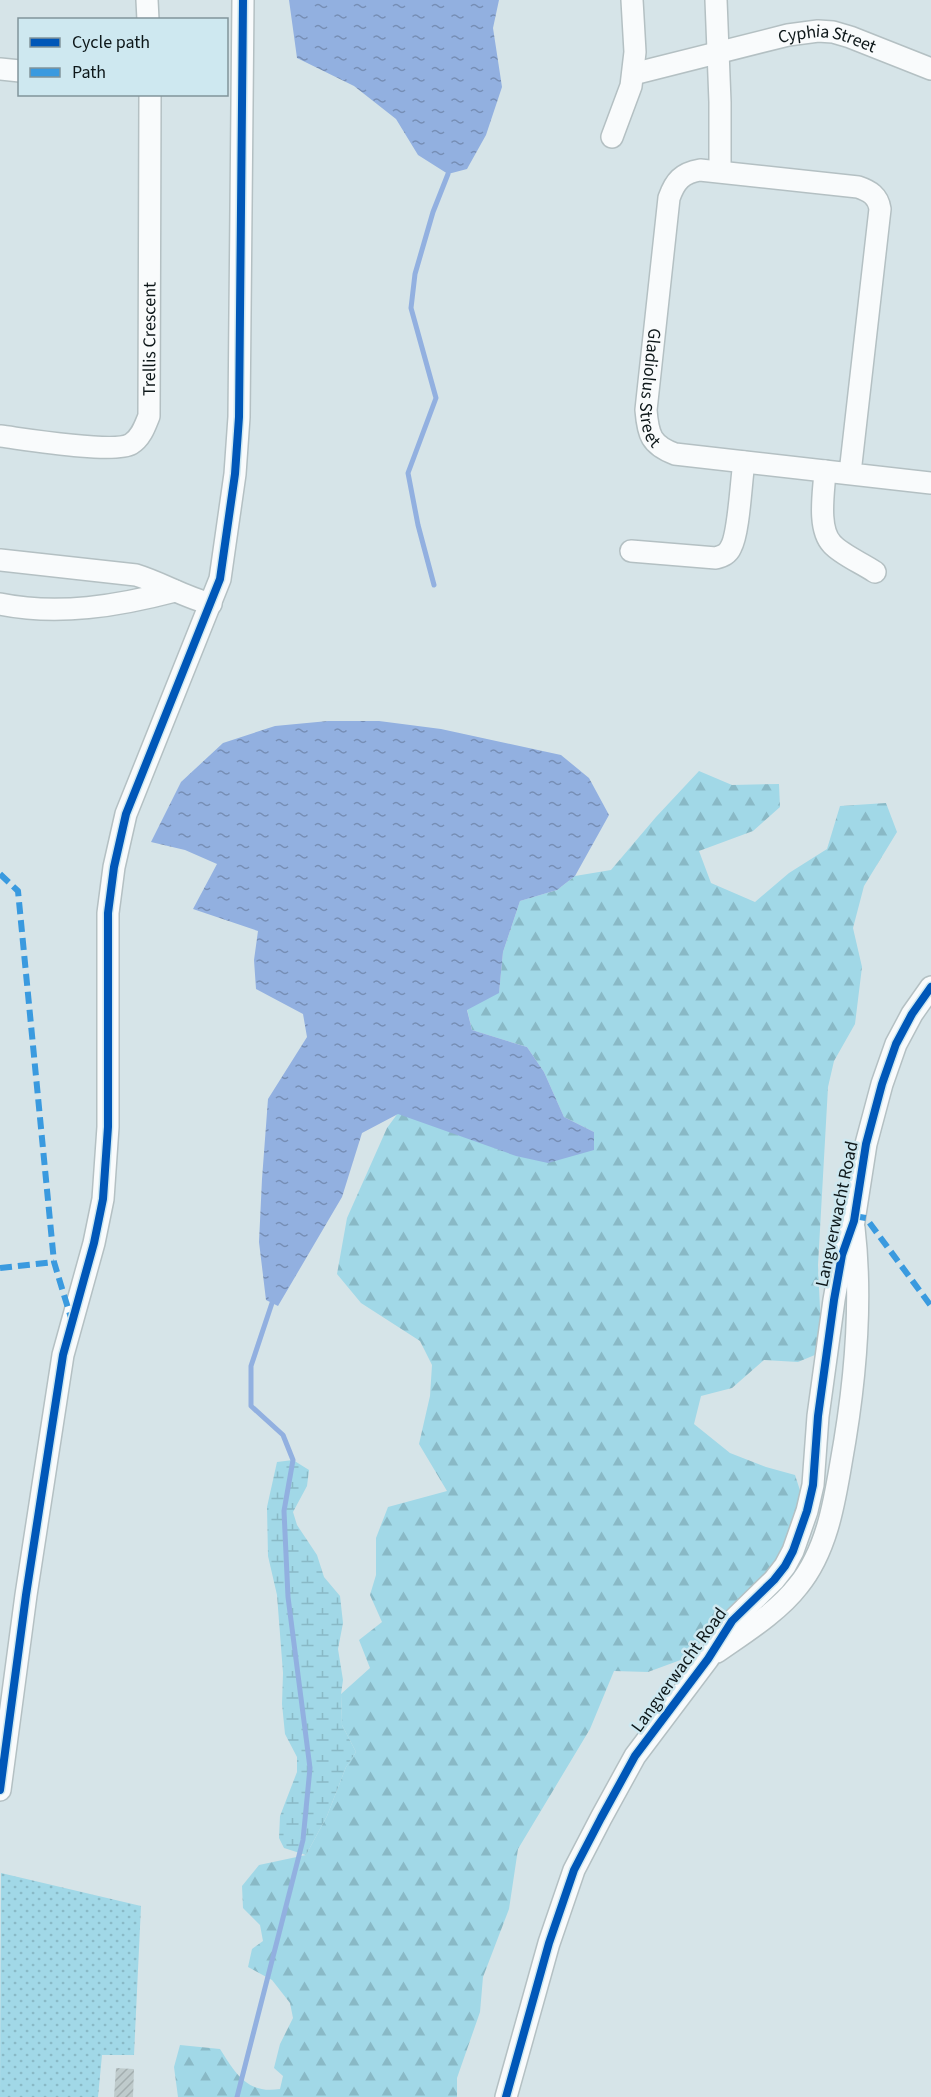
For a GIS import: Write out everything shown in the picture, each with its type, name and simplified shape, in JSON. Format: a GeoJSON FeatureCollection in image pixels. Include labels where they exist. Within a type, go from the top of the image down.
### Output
{"type":"FeatureCollection","features":[{"type":"Feature","properties":{"kind":"street"},"geometry":{"type":"LineString","coordinates":[[147,0],[148,18]]}},
{"type":"Feature","properties":{"kind":"street"},"geometry":{"type":"LineString","coordinates":[[0,1790],[28,1584],[63,1355],[94,1243],[103,1199],[108,1127],[108,913],[114,867],[126,814],[220,579],[235,474],[239,417],[243,0]]}},
{"type":"Feature","properties":{"kind":"street"},"geometry":{"type":"LineString","coordinates":[[612,137],[631,86],[633,74],[635,52],[632,0]]}},
{"type":"Feature","properties":{"kind":"street"},"geometry":{"type":"LineString","coordinates":[[716,0],[720,171]]}},
{"type":"Feature","properties":{"kind":"street","name":"Cyphia Street"},"geometry":{"type":"LineString","coordinates":[[633,74],[788,35],[818,31],[833,32],[931,69]]}},
{"type":"Feature","properties":{"kind":"street"},"geometry":{"type":"LineString","coordinates":[[0,69],[18,71]]}},
{"type":"Feature","properties":{"kind":"street","name":"Trellis Crescent"},"geometry":{"type":"LineString","coordinates":[[0,436],[110,448],[132,444],[144,429],[149,416],[150,96]]}},
{"type":"Feature","properties":{"kind":"street","name":"Gladiolus Street"},"geometry":{"type":"LineString","coordinates":[[850,473],[879,202],[871,192],[858,187],[720,171],[691,171],[679,178],[669,198],[646,410],[648,431],[654,442],[662,449],[675,454],[931,483]]}},
{"type":"Feature","properties":{"kind":"street"},"geometry":{"type":"LineString","coordinates":[[631,551],[716,558],[725,555],[731,548],[735,536],[744,462]]}},
{"type":"Feature","properties":{"kind":"street"},"geometry":{"type":"LineString","coordinates":[[825,471],[823,523],[825,535],[832,545],[875,572]]}},
{"type":"Feature","properties":{"kind":"street"},"geometry":{"type":"LineString","coordinates":[[0,560],[136,575],[157,581],[175,591],[211,604]]}},
{"type":"Feature","properties":{"kind":"street"},"geometry":{"type":"LineString","coordinates":[[0,604],[25,609],[65,610],[144,599],[175,591]]}},
{"type":"Feature","properties":{"kind":"street","name":"Langverwacht Road"},"geometry":{"type":"LineString","coordinates":[[506,2097],[549,1943],[574,1870],[635,1756],[708,1659],[732,1621],[785,1566],[807,1511],[813,1485],[818,1416],[834,1300],[842,1255],[854,1221],[866,1144],[882,1084],[896,1044],[912,1014],[931,987]]}},
{"type":"Feature","properties":{"kind":"street","name":"Langverwacht Road"},"geometry":{"type":"LineString","coordinates":[[708,1659],[784,1602],[799,1585],[828,1529],[855,1378],[858,1255],[854,1221]]}},
{"type":"Feature","properties":{"kind":"green space"},"geometry":{"type":"Polygon","coordinates":[[[699,771],[732,785],[779,784],[780,807],[753,831],[699,851],[711,883],[755,902],[789,873],[827,849],[840,806],[886,803],[897,832],[864,886],[853,928],[862,967],[855,1024],[834,1061],[828,1087],[818,1265],[822,1352],[798,1362],[764,1360],[732,1388],[701,1396],[694,1424],[730,1453],[795,1475],[807,1512],[789,1561],[723,1618],[686,1658],[648,1672],[614,1671],[590,1729],[518,1849],[509,1909],[483,1977],[480,2012],[457,2078],[457,2097],[178,2097],[174,2067],[180,2045],[220,2049],[237,2074],[251,2085],[269,2090],[280,2089],[283,2076],[274,2068],[280,2044],[293,2018],[290,2003],[272,1980],[248,1967],[252,1949],[263,1941],[260,1925],[243,1908],[242,1886],[259,1865],[306,1855],[327,1816],[346,1767],[356,1752],[342,1725],[341,1694],[370,1668],[359,1640],[382,1622],[370,1595],[376,1575],[376,1538],[388,1507],[447,1491],[419,1444],[430,1396],[432,1365],[420,1341],[361,1303],[337,1274],[347,1218],[387,1128],[398,1113],[446,1130],[594,1132],[564,1117],[544,1072],[527,1047],[472,1030],[467,1009],[499,992],[503,952],[520,901],[557,890],[575,876],[611,870],[699,771]]]}},
{"type":"Feature","properties":{"kind":"green space"},"geometry":{"type":"Polygon","coordinates":[[[293,1460],[309,1470],[307,1486],[293,1512],[297,1525],[317,1555],[324,1577],[340,1596],[343,1623],[338,1649],[343,1680],[342,1725],[356,1752],[346,1767],[327,1816],[306,1855],[284,1848],[279,1838],[280,1816],[297,1772],[297,1757],[285,1734],[277,1595],[268,1556],[267,1507],[277,1462],[293,1460]]]}},
{"type":"Feature","properties":{"kind":"green space"},"geometry":{"type":"Polygon","coordinates":[[[1,1873],[141,1906],[134,2055],[102,2055],[98,2097],[0,2097],[1,1873]]]}},
{"type":"Feature","properties":{"kind":"water"},"geometry":{"type":"Polygon","coordinates":[[[289,0],[499,0],[493,28],[502,87],[486,135],[467,169],[448,174],[418,155],[396,119],[354,86],[297,58],[289,0]]]}},
{"type":"Feature","properties":{"kind":"water"},"geometry":{"type":"Polygon","coordinates":[[[328,721],[379,721],[441,729],[561,755],[589,778],[609,815],[575,876],[557,890],[520,901],[503,952],[499,993],[467,1010],[472,1030],[527,1047],[544,1072],[564,1117],[594,1132],[594,1150],[548,1163],[516,1156],[398,1114],[362,1133],[342,1197],[278,1306],[266,1300],[259,1242],[268,1099],[307,1037],[303,1014],[256,989],[254,960],[258,931],[193,909],[217,864],[185,850],[151,842],[181,782],[223,743],[275,726],[328,721]]]}},
{"type":"Feature","properties":{"kind":"building"},"geometry":{"type":"Polygon","coordinates":[[[116,2068],[134,2069],[133,2097],[114,2097],[116,2068]]]}},
{"type":"Feature","properties":{"kind":"waterway"},"geometry":{"type":"LineString","coordinates":[[434,585],[418,525],[408,473],[436,398],[411,308],[415,274],[433,212],[448,174]]}},
{"type":"Feature","properties":{"kind":"waterway"},"geometry":{"type":"LineString","coordinates":[[237,2097],[303,1840],[310,1768],[288,1597],[284,1511],[293,1460],[283,1435],[251,1406],[251,1366],[272,1303]]}},
{"type":"Feature","properties":{"kind":"marked path"},"geometry":{"type":"LineString","coordinates":[[0,874],[18,891],[54,1262],[71,1318]]}},
{"type":"Feature","properties":{"kind":"marked path"},"geometry":{"type":"LineString","coordinates":[[854,1216],[866,1218],[931,1306]]}},
{"type":"Feature","properties":{"kind":"marked path"},"geometry":{"type":"LineString","coordinates":[[0,1268],[54,1262]]}},
{"type":"Feature","properties":{"kind":"cycle path"},"geometry":{"type":"LineString","coordinates":[[0,1790],[26,1595],[63,1355],[94,1243],[103,1199],[108,1127],[108,913],[114,867],[126,814],[220,579],[235,474],[239,417],[243,0]]}},
{"type":"Feature","properties":{"kind":"cycle path"},"geometry":{"type":"LineString","coordinates":[[506,2097],[549,1943],[574,1870],[601,1818],[635,1756],[708,1659],[732,1621],[774,1580],[793,1551],[813,1485],[818,1416],[834,1300],[842,1255],[854,1221],[866,1144],[882,1084],[896,1044],[912,1014],[931,987]]}}]}
